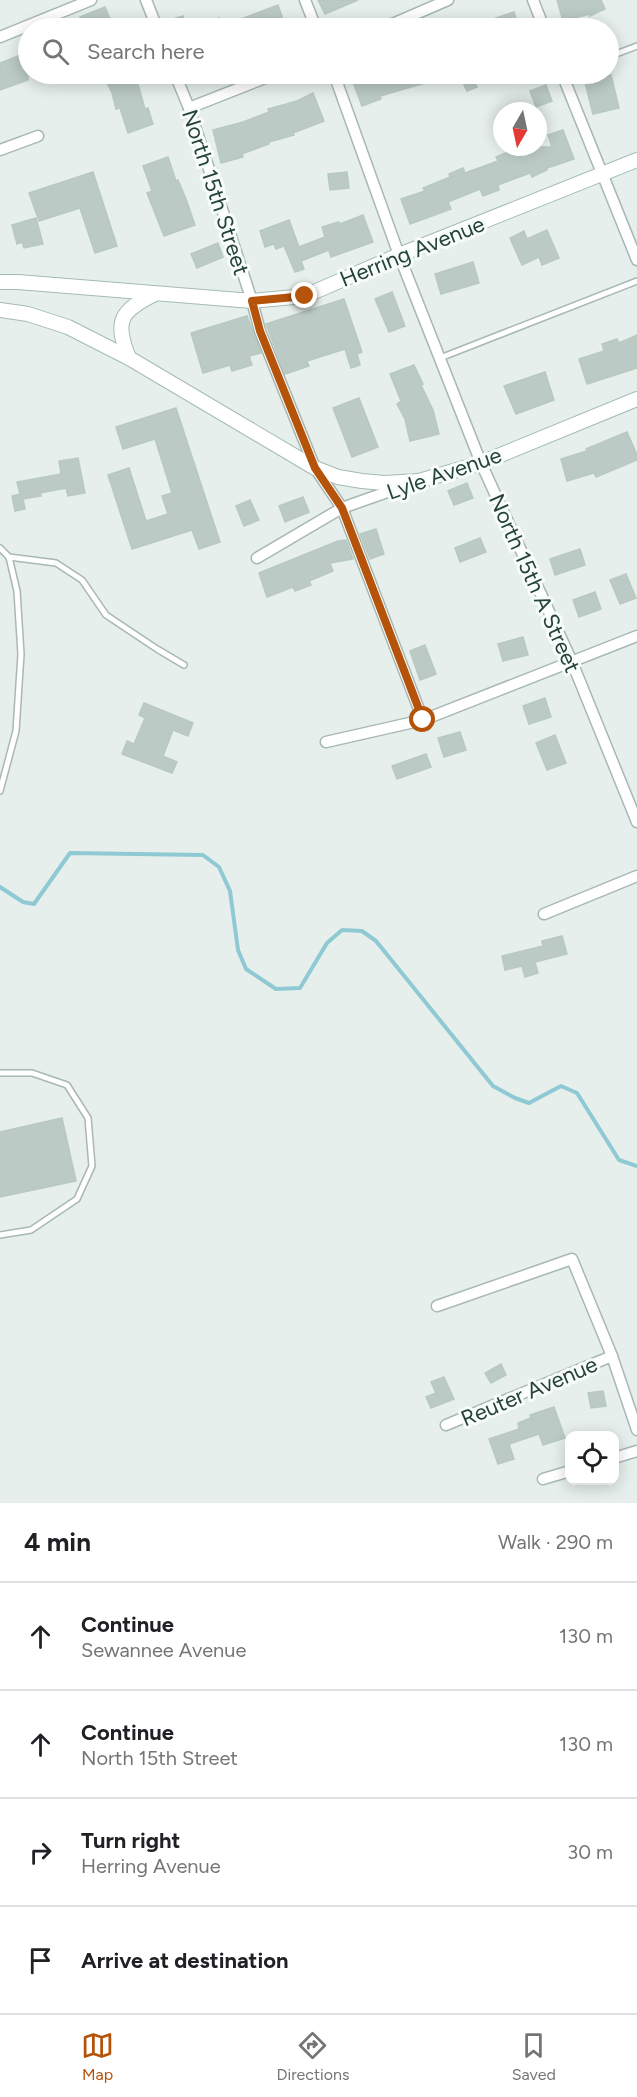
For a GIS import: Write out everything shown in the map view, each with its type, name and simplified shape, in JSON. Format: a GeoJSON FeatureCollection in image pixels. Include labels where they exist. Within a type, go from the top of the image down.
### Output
{"type":"FeatureCollection","features":[{"type":"Feature","properties":{"kind":"main road","name":"Herring Avenue"},"geometry":{"type":"LineString","coordinates":[[0,282],[252,301],[305,296],[399,255],[637,160]]}},
{"type":"Feature","properties":{"kind":"main road"},"geometry":{"type":"LineString","coordinates":[[129,358],[121,334],[123,319],[134,304],[154,294]]}},
{"type":"Feature","properties":{"kind":"main road"},"geometry":{"type":"LineString","coordinates":[[0,310],[28,314],[68,327],[129,358],[315,468],[338,477],[362,481],[384,483],[419,481]]}},
{"type":"Feature","properties":{"kind":"main road","name":"Lyle Avenue"},"geometry":{"type":"LineString","coordinates":[[419,481],[481,463],[637,399]]}},
{"type":"Feature","properties":{"kind":"street"},"geometry":{"type":"LineString","coordinates":[[47,18],[91,0]]}},
{"type":"Feature","properties":{"kind":"street"},"geometry":{"type":"LineString","coordinates":[[146,0],[153,18]]}},
{"type":"Feature","properties":{"kind":"street"},"geometry":{"type":"LineString","coordinates":[[304,0],[312,18]]}},
{"type":"Feature","properties":{"kind":"street"},"geometry":{"type":"LineString","coordinates":[[406,18],[448,0]]}},
{"type":"Feature","properties":{"kind":"street"},"geometry":{"type":"LineString","coordinates":[[533,0],[540,18]]}},
{"type":"Feature","properties":{"kind":"street"},"geometry":{"type":"LineString","coordinates":[[0,37],[18,30]]}},
{"type":"Feature","properties":{"kind":"street","name":"North 15th Street"},"geometry":{"type":"LineString","coordinates":[[179,84],[189,108],[260,331],[315,468],[342,508],[423,720]]}},
{"type":"Feature","properties":{"kind":"street"},"geometry":{"type":"LineString","coordinates":[[189,108],[250,84]]}},
{"type":"Feature","properties":{"kind":"street","name":"North 15th A Street"},"geometry":{"type":"LineString","coordinates":[[338,84],[399,255],[481,463],[572,662],[637,822]]}},
{"type":"Feature","properties":{"kind":"street"},"geometry":{"type":"LineString","coordinates":[[568,84],[637,260]]}},
{"type":"Feature","properties":{"kind":"street"},"geometry":{"type":"LineString","coordinates":[[0,150],[38,136]]}},
{"type":"Feature","properties":{"kind":"street","name":"Lyle Avenue"},"geometry":{"type":"LineString","coordinates":[[257,558],[342,508],[419,481]]}},
{"type":"Feature","properties":{"kind":"street"},"geometry":{"type":"LineString","coordinates":[[326,742],[423,720],[637,636]]}},
{"type":"Feature","properties":{"kind":"street"},"geometry":{"type":"LineString","coordinates":[[544,914],[637,876]]}},
{"type":"Feature","properties":{"kind":"street"},"geometry":{"type":"LineString","coordinates":[[437,1306],[572,1259],[612,1356],[637,1430]]}},
{"type":"Feature","properties":{"kind":"street","name":"Reuter Avenue"},"geometry":{"type":"LineString","coordinates":[[446,1425],[612,1356]]}},
{"type":"Feature","properties":{"kind":"street"},"geometry":{"type":"LineString","coordinates":[[619,1457],[637,1451]]}},
{"type":"Feature","properties":{"kind":"street"},"geometry":{"type":"LineString","coordinates":[[543,1479],[565,1472]]}},
{"type":"Feature","properties":{"kind":"lane"},"geometry":{"type":"LineString","coordinates":[[619,53],[637,46]]}},
{"type":"Feature","properties":{"kind":"lane"},"geometry":{"type":"LineString","coordinates":[[440,358],[637,281]]}},
{"type":"Feature","properties":{"kind":"lane"},"geometry":{"type":"LineString","coordinates":[[0,548],[9,557],[17,591],[21,654],[16,731],[0,791]]}},
{"type":"Feature","properties":{"kind":"lane"},"geometry":{"type":"LineString","coordinates":[[9,557],[56,563],[82,580],[106,615],[184,665]]}},
{"type":"Feature","properties":{"kind":"lane"},"geometry":{"type":"LineString","coordinates":[[0,1073],[32,1073],[66,1085],[88,1118],[93,1166],[77,1199],[31,1230],[0,1235]]}},
{"type":"Feature","properties":{"kind":"building"},"geometry":{"type":"Polygon","coordinates":[[[318,0],[358,0],[325,14],[318,0]]]}},
{"type":"Feature","properties":{"kind":"building"},"geometry":{"type":"Polygon","coordinates":[[[557,0],[601,0],[605,9],[590,16],[590,14],[562,18],[557,0]]]}},
{"type":"Feature","properties":{"kind":"building"},"geometry":{"type":"Polygon","coordinates":[[[278,5],[283,18],[244,18],[278,5]]]}},
{"type":"Feature","properties":{"kind":"building"},"geometry":{"type":"Polygon","coordinates":[[[105,7],[110,18],[80,18],[105,7]]]}},
{"type":"Feature","properties":{"kind":"building"},"geometry":{"type":"Polygon","coordinates":[[[514,12],[516,18],[496,18],[514,12]]]}},
{"type":"Feature","properties":{"kind":"building"},"geometry":{"type":"Polygon","coordinates":[[[18,56],[18,84],[0,90],[0,63],[18,56]]]}},
{"type":"Feature","properties":{"kind":"building"},"geometry":{"type":"Polygon","coordinates":[[[108,84],[138,84],[145,109],[148,108],[153,124],[128,133],[120,108],[116,109],[108,84]]]}},
{"type":"Feature","properties":{"kind":"building"},"geometry":{"type":"Polygon","coordinates":[[[354,84],[422,84],[380,96],[381,99],[362,106],[354,84]]]}},
{"type":"Feature","properties":{"kind":"building"},"geometry":{"type":"Polygon","coordinates":[[[464,84],[476,84],[477,87],[467,91],[464,84]]]}},
{"type":"Feature","properties":{"kind":"building"},"geometry":{"type":"Polygon","coordinates":[[[586,84],[613,84],[619,108],[593,114],[586,84]]]}},
{"type":"Feature","properties":{"kind":"building"},"geometry":{"type":"Polygon","coordinates":[[[546,85],[552,101],[534,102],[530,91],[546,85]]]}},
{"type":"Feature","properties":{"kind":"building"},"geometry":{"type":"Polygon","coordinates":[[[313,93],[324,121],[242,154],[243,157],[221,163],[213,130],[243,122],[269,112],[268,109],[297,101],[313,93]]]}},
{"type":"Feature","properties":{"kind":"building"},"geometry":{"type":"Polygon","coordinates":[[[563,130],[574,159],[547,168],[532,177],[530,173],[498,185],[499,190],[483,196],[480,189],[448,202],[451,209],[410,224],[401,199],[425,191],[423,188],[450,177],[449,174],[463,168],[465,173],[498,161],[496,157],[498,156],[547,156],[547,147],[552,147],[548,135],[563,130]]]}},
{"type":"Feature","properties":{"kind":"building"},"geometry":{"type":"Polygon","coordinates":[[[168,157],[195,225],[164,236],[147,193],[152,191],[143,166],[168,157]]]}},
{"type":"Feature","properties":{"kind":"building"},"geometry":{"type":"Polygon","coordinates":[[[93,172],[117,246],[95,253],[80,208],[39,221],[29,193],[93,172]]]}},
{"type":"Feature","properties":{"kind":"building"},"geometry":{"type":"Polygon","coordinates":[[[347,172],[349,188],[330,190],[328,174],[347,172]]]}},
{"type":"Feature","properties":{"kind":"building"},"geometry":{"type":"Polygon","coordinates":[[[363,215],[373,242],[331,257],[329,250],[301,261],[304,269],[295,272],[284,246],[276,249],[274,244],[265,247],[260,231],[289,220],[299,247],[325,237],[322,227],[339,222],[340,224],[363,215]]]}},
{"type":"Feature","properties":{"kind":"building"},"geometry":{"type":"Polygon","coordinates":[[[36,218],[43,244],[24,248],[22,242],[17,244],[12,225],[36,218]]]}},
{"type":"Feature","properties":{"kind":"building"},"geometry":{"type":"Polygon","coordinates":[[[547,230],[559,258],[542,265],[539,257],[522,265],[510,238],[524,231],[527,239],[547,230]]]}},
{"type":"Feature","properties":{"kind":"building"},"geometry":{"type":"Polygon","coordinates":[[[218,243],[223,257],[197,268],[191,254],[218,243]]]}},
{"type":"Feature","properties":{"kind":"building"},"geometry":{"type":"Polygon","coordinates":[[[473,262],[479,283],[441,294],[435,274],[473,262]]]}},
{"type":"Feature","properties":{"kind":"building"},"geometry":{"type":"Polygon","coordinates":[[[392,292],[405,326],[389,332],[375,299],[392,292]]]}},
{"type":"Feature","properties":{"kind":"building"},"geometry":{"type":"Polygon","coordinates":[[[344,299],[362,352],[357,354],[360,365],[351,368],[345,349],[307,361],[309,366],[285,374],[266,324],[344,299]]]}},
{"type":"Feature","properties":{"kind":"building"},"geometry":{"type":"Polygon","coordinates":[[[247,316],[261,353],[249,356],[252,365],[232,371],[230,365],[203,373],[191,333],[247,316]]]}},
{"type":"Feature","properties":{"kind":"building"},"geometry":{"type":"Polygon","coordinates":[[[637,335],[637,368],[587,384],[579,359],[604,351],[602,344],[617,339],[619,343],[637,335]]]}},
{"type":"Feature","properties":{"kind":"building"},"geometry":{"type":"Polygon","coordinates":[[[414,365],[433,410],[439,434],[410,441],[405,419],[397,404],[401,401],[390,374],[414,365]]]}},
{"type":"Feature","properties":{"kind":"building"},"geometry":{"type":"Polygon","coordinates":[[[545,372],[554,400],[516,414],[504,386],[545,372]]]}},
{"type":"Feature","properties":{"kind":"building"},"geometry":{"type":"Polygon","coordinates":[[[359,398],[378,447],[352,457],[333,408],[359,398]]]}},
{"type":"Feature","properties":{"kind":"building"},"geometry":{"type":"Polygon","coordinates":[[[176,408],[220,542],[199,549],[192,530],[132,549],[108,475],[129,468],[146,521],[168,514],[162,496],[172,493],[155,439],[123,449],[116,427],[176,408]]]}},
{"type":"Feature","properties":{"kind":"building"},"geometry":{"type":"Polygon","coordinates":[[[627,432],[637,460],[596,477],[594,473],[567,481],[561,459],[587,451],[586,449],[627,432]]]}},
{"type":"Feature","properties":{"kind":"building"},"geometry":{"type":"Polygon","coordinates":[[[78,458],[85,493],[68,496],[66,488],[40,493],[41,496],[23,499],[25,509],[15,511],[12,496],[20,494],[17,482],[61,474],[59,461],[78,458]]]}},
{"type":"Feature","properties":{"kind":"building"},"geometry":{"type":"Polygon","coordinates":[[[467,483],[473,498],[454,505],[448,491],[467,483]]]}},
{"type":"Feature","properties":{"kind":"building"},"geometry":{"type":"Polygon","coordinates":[[[303,497],[309,512],[285,522],[279,506],[303,497]]]}},
{"type":"Feature","properties":{"kind":"building"},"geometry":{"type":"Polygon","coordinates":[[[250,500],[259,520],[244,526],[236,506],[250,500]]]}},
{"type":"Feature","properties":{"kind":"building"},"geometry":{"type":"Polygon","coordinates":[[[376,529],[384,554],[370,559],[360,534],[376,529]]]}},
{"type":"Feature","properties":{"kind":"building"},"geometry":{"type":"Polygon","coordinates":[[[480,538],[486,552],[460,562],[455,548],[480,538]]]}},
{"type":"Feature","properties":{"kind":"building"},"geometry":{"type":"Polygon","coordinates":[[[346,540],[353,559],[330,563],[333,571],[309,581],[311,585],[295,591],[293,587],[267,597],[259,573],[338,541],[346,540]]]}},
{"type":"Feature","properties":{"kind":"building"},"geometry":{"type":"Polygon","coordinates":[[[580,549],[585,565],[555,575],[550,559],[580,549]]]}},
{"type":"Feature","properties":{"kind":"building"},"geometry":{"type":"Polygon","coordinates":[[[626,574],[636,598],[620,604],[610,580],[626,574]]]}},
{"type":"Feature","properties":{"kind":"building"},"geometry":{"type":"Polygon","coordinates":[[[595,592],[601,609],[579,617],[573,600],[595,592]]]}},
{"type":"Feature","properties":{"kind":"building"},"geometry":{"type":"Polygon","coordinates":[[[523,637],[528,655],[503,661],[498,644],[523,637]]]}},
{"type":"Feature","properties":{"kind":"building"},"geometry":{"type":"Polygon","coordinates":[[[425,645],[436,674],[420,680],[410,651],[425,645]]]}},
{"type":"Feature","properties":{"kind":"building"},"geometry":{"type":"Polygon","coordinates":[[[545,698],[551,717],[529,724],[523,706],[545,698]]]}},
{"type":"Feature","properties":{"kind":"building"},"geometry":{"type":"Polygon","coordinates":[[[144,703],[193,723],[188,736],[173,730],[163,756],[177,762],[172,773],[122,754],[127,741],[134,744],[145,718],[139,715],[144,703]]]}},
{"type":"Feature","properties":{"kind":"building"},"geometry":{"type":"Polygon","coordinates":[[[460,732],[466,750],[444,757],[438,738],[460,732]]]}},
{"type":"Feature","properties":{"kind":"building"},"geometry":{"type":"Polygon","coordinates":[[[555,735],[566,763],[547,770],[536,743],[555,735]]]}},
{"type":"Feature","properties":{"kind":"building"},"geometry":{"type":"Polygon","coordinates":[[[426,754],[431,767],[397,779],[392,766],[426,754]]]}},
{"type":"Feature","properties":{"kind":"building"},"geometry":{"type":"Polygon","coordinates":[[[562,936],[567,954],[535,962],[538,973],[525,977],[522,966],[505,970],[502,956],[543,946],[542,941],[562,936]]]}},
{"type":"Feature","properties":{"kind":"building"},"geometry":{"type":"Polygon","coordinates":[[[62,1118],[76,1181],[0,1197],[0,1132],[62,1118]]]}},
{"type":"Feature","properties":{"kind":"building"},"geometry":{"type":"Polygon","coordinates":[[[501,1364],[506,1375],[491,1383],[485,1373],[501,1364]]]}},
{"type":"Feature","properties":{"kind":"building"},"geometry":{"type":"Polygon","coordinates":[[[444,1377],[454,1399],[431,1408],[426,1397],[436,1393],[431,1382],[444,1377]]]}},
{"type":"Feature","properties":{"kind":"building"},"geometry":{"type":"Polygon","coordinates":[[[603,1391],[606,1406],[591,1408],[588,1393],[603,1391]]]}},
{"type":"Feature","properties":{"kind":"building"},"geometry":{"type":"Polygon","coordinates":[[[554,1407],[565,1438],[543,1445],[539,1434],[509,1444],[514,1459],[498,1464],[489,1439],[519,1429],[518,1423],[531,1418],[530,1415],[554,1407]]]}},
{"type":"Feature","properties":{"kind":"waterway"},"geometry":{"type":"LineString","coordinates":[[0,887],[23,902],[34,904],[70,853],[203,855],[219,867],[230,891],[238,950],[246,969],[276,989],[300,988],[327,943],[342,930],[362,931],[376,941],[493,1086],[529,1103],[561,1086],[577,1093],[619,1160],[637,1166]]}},
{"type":"Feature","properties":{"kind":"route"},"geometry":{"type":"LineString","coordinates":[[305,296],[252,301],[260,331],[315,468],[342,508],[423,720]]}}]}
